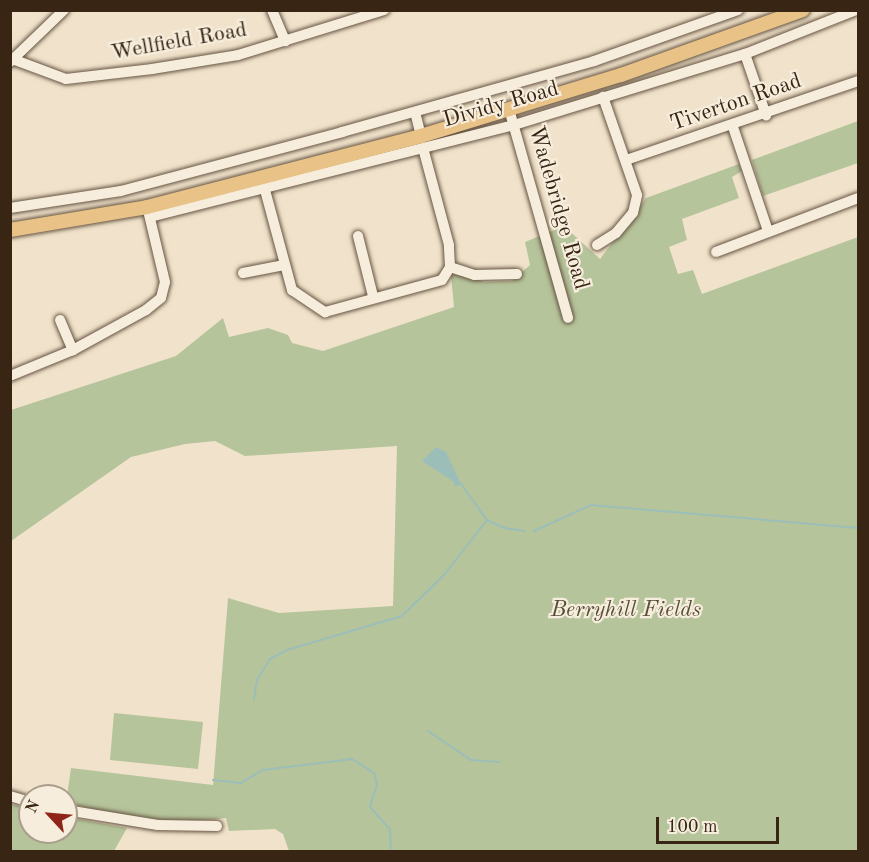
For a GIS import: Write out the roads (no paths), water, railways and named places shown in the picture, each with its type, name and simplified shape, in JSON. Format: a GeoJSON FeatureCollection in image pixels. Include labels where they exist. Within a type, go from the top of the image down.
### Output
{"type":"FeatureCollection","features":[{"type":"Feature","properties":{"kind":"main road","name":"Dividy Road"},"geometry":{"type":"LineString","coordinates":[[10,230],[149,212],[422,142],[509,109],[621,75],[803,10]]}},
{"type":"Feature","properties":{"kind":"street"},"geometry":{"type":"LineString","coordinates":[[13,61],[64,10]]}},
{"type":"Feature","properties":{"kind":"street"},"geometry":{"type":"LineString","coordinates":[[272,10],[285,41]]}},
{"type":"Feature","properties":{"kind":"street","name":"Wellfield Road"},"geometry":{"type":"LineString","coordinates":[[13,61],[66,79],[238,55],[384,10]]}},
{"type":"Feature","properties":{"kind":"street","name":"Dividy Road"},"geometry":{"type":"LineString","coordinates":[[10,208],[120,191],[415,112],[594,61],[738,10]]}},
{"type":"Feature","properties":{"kind":"street","name":"Dividy Road"},"geometry":{"type":"LineString","coordinates":[[149,212],[265,190],[422,142],[514,125],[745,54],[856,10]]}},
{"type":"Feature","properties":{"kind":"street"},"geometry":{"type":"LineString","coordinates":[[745,54],[766,115]]}},
{"type":"Feature","properties":{"kind":"street","name":"Tiverton Road"},"geometry":{"type":"LineString","coordinates":[[626,160],[733,127],[858,81]]}},
{"type":"Feature","properties":{"kind":"street"},"geometry":{"type":"LineString","coordinates":[[597,244],[616,233],[633,213],[637,195],[603,97]]}},
{"type":"Feature","properties":{"kind":"street","name":"Wadebridge Road"},"geometry":{"type":"LineString","coordinates":[[509,109],[568,318]]}},
{"type":"Feature","properties":{"kind":"street","name":"Dividy Road"},"geometry":{"type":"LineString","coordinates":[[415,112],[422,142]]}},
{"type":"Feature","properties":{"kind":"street"},"geometry":{"type":"LineString","coordinates":[[733,127],[768,231]]}},
{"type":"Feature","properties":{"kind":"street"},"geometry":{"type":"LineString","coordinates":[[265,190],[284,265],[295,295],[325,312],[373,296],[442,280],[450,267],[449,245],[422,142]]}},
{"type":"Feature","properties":{"kind":"street"},"geometry":{"type":"LineString","coordinates":[[717,252],[858,198]]}},
{"type":"Feature","properties":{"kind":"street"},"geometry":{"type":"LineString","coordinates":[[10,376],[73,350],[147,310],[161,298],[165,282],[149,212]]}},
{"type":"Feature","properties":{"kind":"street"},"geometry":{"type":"LineString","coordinates":[[358,236],[373,296]]}},
{"type":"Feature","properties":{"kind":"street"},"geometry":{"type":"LineString","coordinates":[[243,273],[284,265]]}},
{"type":"Feature","properties":{"kind":"street"},"geometry":{"type":"LineString","coordinates":[[450,267],[474,275],[517,274]]}},
{"type":"Feature","properties":{"kind":"street"},"geometry":{"type":"LineString","coordinates":[[60,320],[73,350]]}},
{"type":"Feature","properties":{"kind":"street"},"geometry":{"type":"LineString","coordinates":[[78,812],[154,825],[217,826]]}},
{"type":"Feature","properties":{"kind":"water"},"geometry":{"type":"Polygon","coordinates":[[[436,447],[446,452],[461,484],[455,487],[454,482],[422,461],[436,447]]]}},
{"type":"Feature","properties":{"kind":"waterway"},"geometry":{"type":"LineString","coordinates":[[461,484],[487,520],[504,528],[525,531]]}},
{"type":"Feature","properties":{"kind":"waterway"},"geometry":{"type":"LineString","coordinates":[[534,531],[591,505],[858,528]]}},
{"type":"Feature","properties":{"kind":"waterway"},"geometry":{"type":"LineString","coordinates":[[403,615],[444,575],[487,520]]}},
{"type":"Feature","properties":{"kind":"waterway"},"geometry":{"type":"LineString","coordinates":[[254,699],[257,680],[270,659],[287,650],[402,616]]}},
{"type":"Feature","properties":{"kind":"waterway"},"geometry":{"type":"LineString","coordinates":[[428,731],[471,760],[500,762]]}},
{"type":"Feature","properties":{"kind":"waterway"},"geometry":{"type":"LineString","coordinates":[[213,780],[241,783],[263,770],[352,759],[374,773],[377,785],[370,807],[390,829],[391,852]]}},
{"type":"Feature","properties":{"kind":"park label","name":"Berryhill Fields"},"geometry":{"type":"Point","coordinates":[626,611]}}]}
